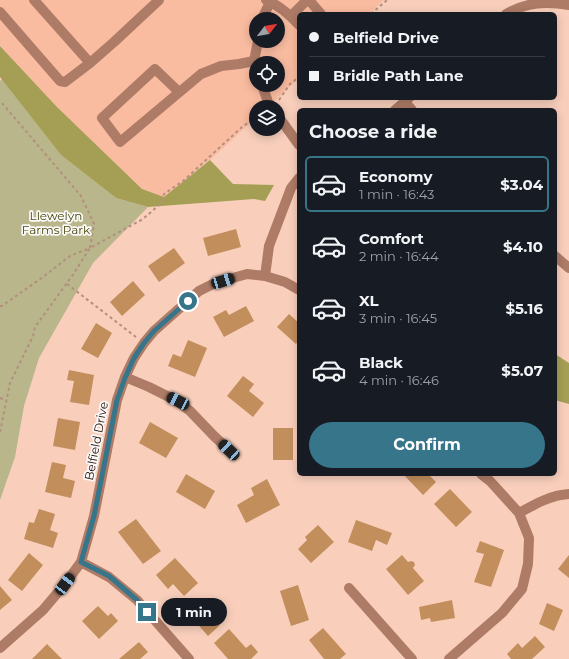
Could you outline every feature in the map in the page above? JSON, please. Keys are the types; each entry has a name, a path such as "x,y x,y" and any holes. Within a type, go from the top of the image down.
{"street":[{"path":"34,0 90,63"},
{"path":"0,12 60,81 65,82 90,63 159,0"},
{"path":"291,16 308,0 319,12"},
{"path":"265,12 269,1 291,16 297,23"},
{"path":"509,12 516,8 536,3 557,3 569,5"},
{"path":"180,92 155,69 102,118 120,142 180,92 201,74 221,66 249,64"},
{"path":"397,108 407,100"},
{"path":"285,126 297,142"},
{"path":"265,276 269,246 291,188 297,180"},
{"path":"557,258 569,268"},
{"name":"Belfield Drive","path":"0,648 43,610 81,562 94,516 117,400 134,358 144,343 154,331 199,291 215,283 247,274 265,276 285,282 297,289"},
{"path":"125,378 178,401 229,450"},
{"path":"449,659 502,613 522,589 528,564 529,538 520,513 490,481 483,476"},
{"path":"520,513 537,503 561,495 569,494"},
{"path":"81,562 109,576 137,600 189,659"},
{"path":"348,588 412,659"}],"path":[{"path":"373,12 387,0"},
{"path":"279,100 290,84 297,79"},
{"path":"0,432 10,383 33,336 34,327 67,284 90,248 94,224 81,196 2,103"},
{"path":"0,306 43,277 70,256 90,248 143,219 160,204 164,194 183,181 249,122"},
{"path":"67,284 144,343"},
{"path":"0,398 6,400"}],"shaded area":[{"path":"0,0 384,0 371,12 297,12 297,80 285,91 285,56 249,56 249,92 284,92 275,100 249,100 249,124 210,160 164,197 142,189 57,107 0,46"},
{"path":"0,46 57,107 142,189 164,197 210,160 233,184 274,185 265,201 254,199 148,207 116,198 61,155 0,77"},
{"path":"557,355 569,363 569,404 557,401"}],"green space":[{"name":"Llewelyn Farms Park","path":"2,79 61,155 116,198 148,207 93,263 39,358 24,406 15,457 0,500 0,81"}],"building":[{"path":"236,229 241,247 208,256 203,238"},
{"path":"174,248 185,263 159,282 148,266"},
{"path":"133,281 145,295 122,316 110,302"},
{"path":"246,306 254,321 224,337 213,317 226,310 229,315"},
{"path":"289,314 297,321 296,344 277,327"},
{"path":"96,323 112,333 98,358 81,349"},
{"path":"188,340 207,348 195,377 168,366 173,354 181,357"},
{"path":"69,370 94,375 89,405 70,402 74,381 67,380"},
{"path":"243,376 254,384 249,391 264,403 253,417 227,396"},
{"path":"58,418 80,422 75,450 53,446"},
{"path":"150,422 178,438 166,458 139,443"},
{"path":"273,428 293,428 293,460 273,460"},
{"path":"52,462 66,465 63,478 75,481 71,498 45,492"},
{"path":"186,474 215,491 205,509 176,492"},
{"path":"405,476 430,476 436,482 423,495"},
{"path":"267,479 280,505 246,523 237,505 254,495 251,488"},
{"path":"450,489 472,512 456,527 434,504"},
{"path":"39,509 55,514 50,530 58,533 53,548 24,539 29,522 34,523"},
{"path":"136,519 161,551 143,564 118,532"},
{"path":"356,520 392,533 387,545 376,540 372,551 348,542"},
{"path":"318,525 334,542 311,563 298,549 307,540 305,537"},
{"path":"480,541 504,550 491,587 474,582 484,554 476,552"},
{"path":"29,553 43,565 22,591 8,580"},
{"path":"402,555 408,562 414,562 415,565 413,568 424,581 408,595 386,569"},
{"path":"569,555 569,578 558,569"},
{"path":"175,558 198,583 184,596 173,584 168,589 156,575"},
{"path":"298,585 309,620 291,626 280,591"},
{"path":"0,586 12,600 0,610"},
{"path":"199,600 220,625 208,636 186,611"},
{"path":"452,600 455,618 431,622 430,618 421,620 419,607"},
{"path":"547,603 563,610 554,631 539,624"},
{"path":"98,606 108,616 111,613 118,621 99,639 82,621"},
{"path":"323,628 346,654 340,659 324,659 309,640"},
{"path":"229,629 246,648 251,644 258,652 251,659 228,659 214,643"},
{"path":"535,636 545,647 532,659 511,659 507,654 518,643 522,648"},
{"path":"139,642 148,652 140,659 119,659"},
{"path":"47,644 62,659 32,659"}],"route":[{"path":"147,612 137,600 109,576 81,562 94,516 117,400 125,378 134,358 144,343 154,331 188,301"}]}
